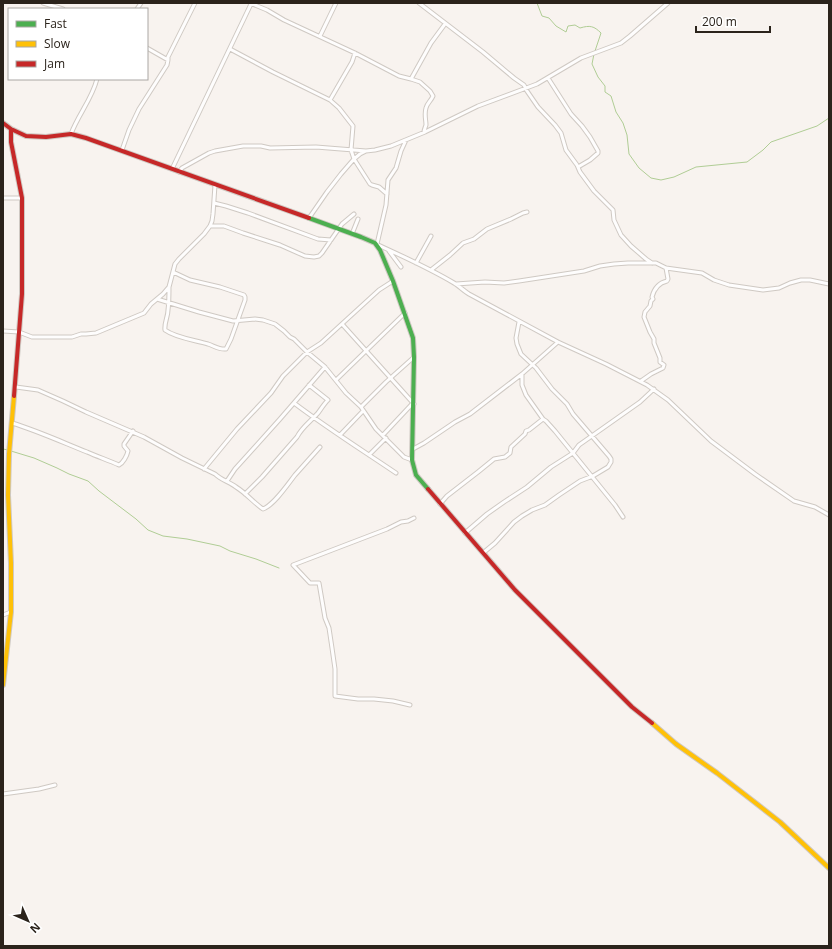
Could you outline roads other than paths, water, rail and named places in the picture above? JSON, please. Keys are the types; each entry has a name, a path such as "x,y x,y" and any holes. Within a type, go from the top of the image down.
{"street":[{"path":"43,3 60,8"},
{"path":"122,150 139,109 165,70 168,57 195,3"},
{"path":"172,169 230,49 250,3 399,76 422,84 432,94 432,99 426,108 426,124 424,132"},
{"path":"320,36 336,3"},
{"path":"419,3 524,85 538,106 561,134 566,150 580,172 594,191 613,210 614,220 621,235 631,246 652,263"},
{"path":"179,172 182,168 209,153 225,148 260,146 270,148 316,147 366,151 382,149 424,132 478,106 536,84 581,58 613,47 624,41 668,3"},
{"path":"411,79 431,43 445,24"},
{"path":"148,49 168,60"},
{"path":"230,49 330,100 339,108 353,126 351,150 354,159 370,184 379,187 387,194"},
{"path":"330,100 352,62 354,53"},
{"path":"548,78 571,114 582,126 598,151 598,153 590,160 578,167"},
{"path":"71,134 80,114 94,90 97,80"},
{"path":"3,123 11,129 26,136 46,137 71,134 86,138 309,218 388,249 431,270 456,284 459,288 469,294 519,322 654,389 668,400 711,441 755,474 794,501 815,507 829,515"},
{"path":"3,685 10,612 11,563 6,505 9,474 9,447 16,387 22,294 22,198 11,142 11,129"},
{"path":"406,140 396,168 388,180 386,205 376,244 393,281 413,338 412,460 416,475 515,590 632,707 676,744 717,773 780,822 829,868"},
{"path":"309,218 340,174 354,159 366,151"},
{"path":"172,272 190,280 220,287 244,295 245,300 225,350 166,331 165,326 168,313 169,287 172,272 179,259 210,226 212,220 215,185"},
{"path":"3,198 22,198"},
{"path":"214,203 248,212 318,239 331,240"},
{"path":"431,270 463,243 474,239 487,229 527,212"},
{"path":"210,226 224,226 280,245 305,256 314,257 318,256 324,251 338,229 354,214"},
{"path":"352,234 358,219"},
{"path":"416,263 430,236"},
{"path":"388,249 401,267"},
{"path":"456,284 485,282 504,283 584,271 600,266 628,263 658,264 666,268 702,273 714,280 729,285 763,290 779,288 801,280 810,280 829,284"},
{"path":"641,382 651,374 663,368 664,365 660,362 660,358 654,343 654,338 644,317 645,312 653,299 654,289 668,279 666,268"},
{"path":"204,469 237,429 271,393 283,376 307,352 321,343 379,290 393,281"},
{"path":"3,331 19,332 32,337 72,336 96,333 144,313 169,287"},
{"path":"157,299 233,320 255,319 269,321 284,331 325,367 346,393 361,407 376,429 404,457 412,460"},
{"path":"336,380 405,313"},
{"path":"482,553 495,543 514,522 532,510 545,505 580,481 608,467 612,462 609,456 573,414 567,404 521,354 516,344 519,322"},
{"path":"342,324 413,404"},
{"path":"413,449 424,444 455,422 470,414 533,366 558,342"},
{"path":"361,407 414,357"},
{"path":"227,481 235,469 325,367"},
{"path":"522,374 522,385 526,395 543,419 555,431 592,476 623,517"},
{"path":"245,494 262,477 328,400 309,385"},
{"path":"16,387 38,390 133,431 227,481 262,508 269,506 320,447"},
{"path":"465,533 487,514 527,487 551,467 572,453 578,445 640,402 654,389"},
{"path":"294,403 313,418 396,473"},
{"path":"383,435 413,404"},
{"path":"340,435 363,411"},
{"path":"440,504 447,496 494,458 505,457 510,453 511,447 525,434 526,430 529,430 543,419"},
{"path":"12,423 53,437 119,465 127,455 128,451 124,444 133,431"},
{"path":"370,455 386,438"},
{"path":"3,474 9,474"},
{"path":"410,704 335,696 335,668 329,628 325,618 319,583 310,583 293,565 387,529 401,522 408,522 414,518"},
{"path":"3,614 10,612"},
{"path":"3,794 39,789 55,785"}],"waterway":[{"path":"537,3 542,16 549,18 556,26 566,32 568,26 575,25 580,28 592,27 601,33 595,51"},
{"path":"594,54 592,64 598,77 605,86 605,92 611,96 616,112 623,123 627,135 629,154 639,168 651,178 661,180 674,177 696,167 747,162 771,142 817,126 829,118"},
{"path":"3,449 8,450"},
{"path":"11,451 34,458 88,481 148,530 163,536 220,546 279,568"}]}
